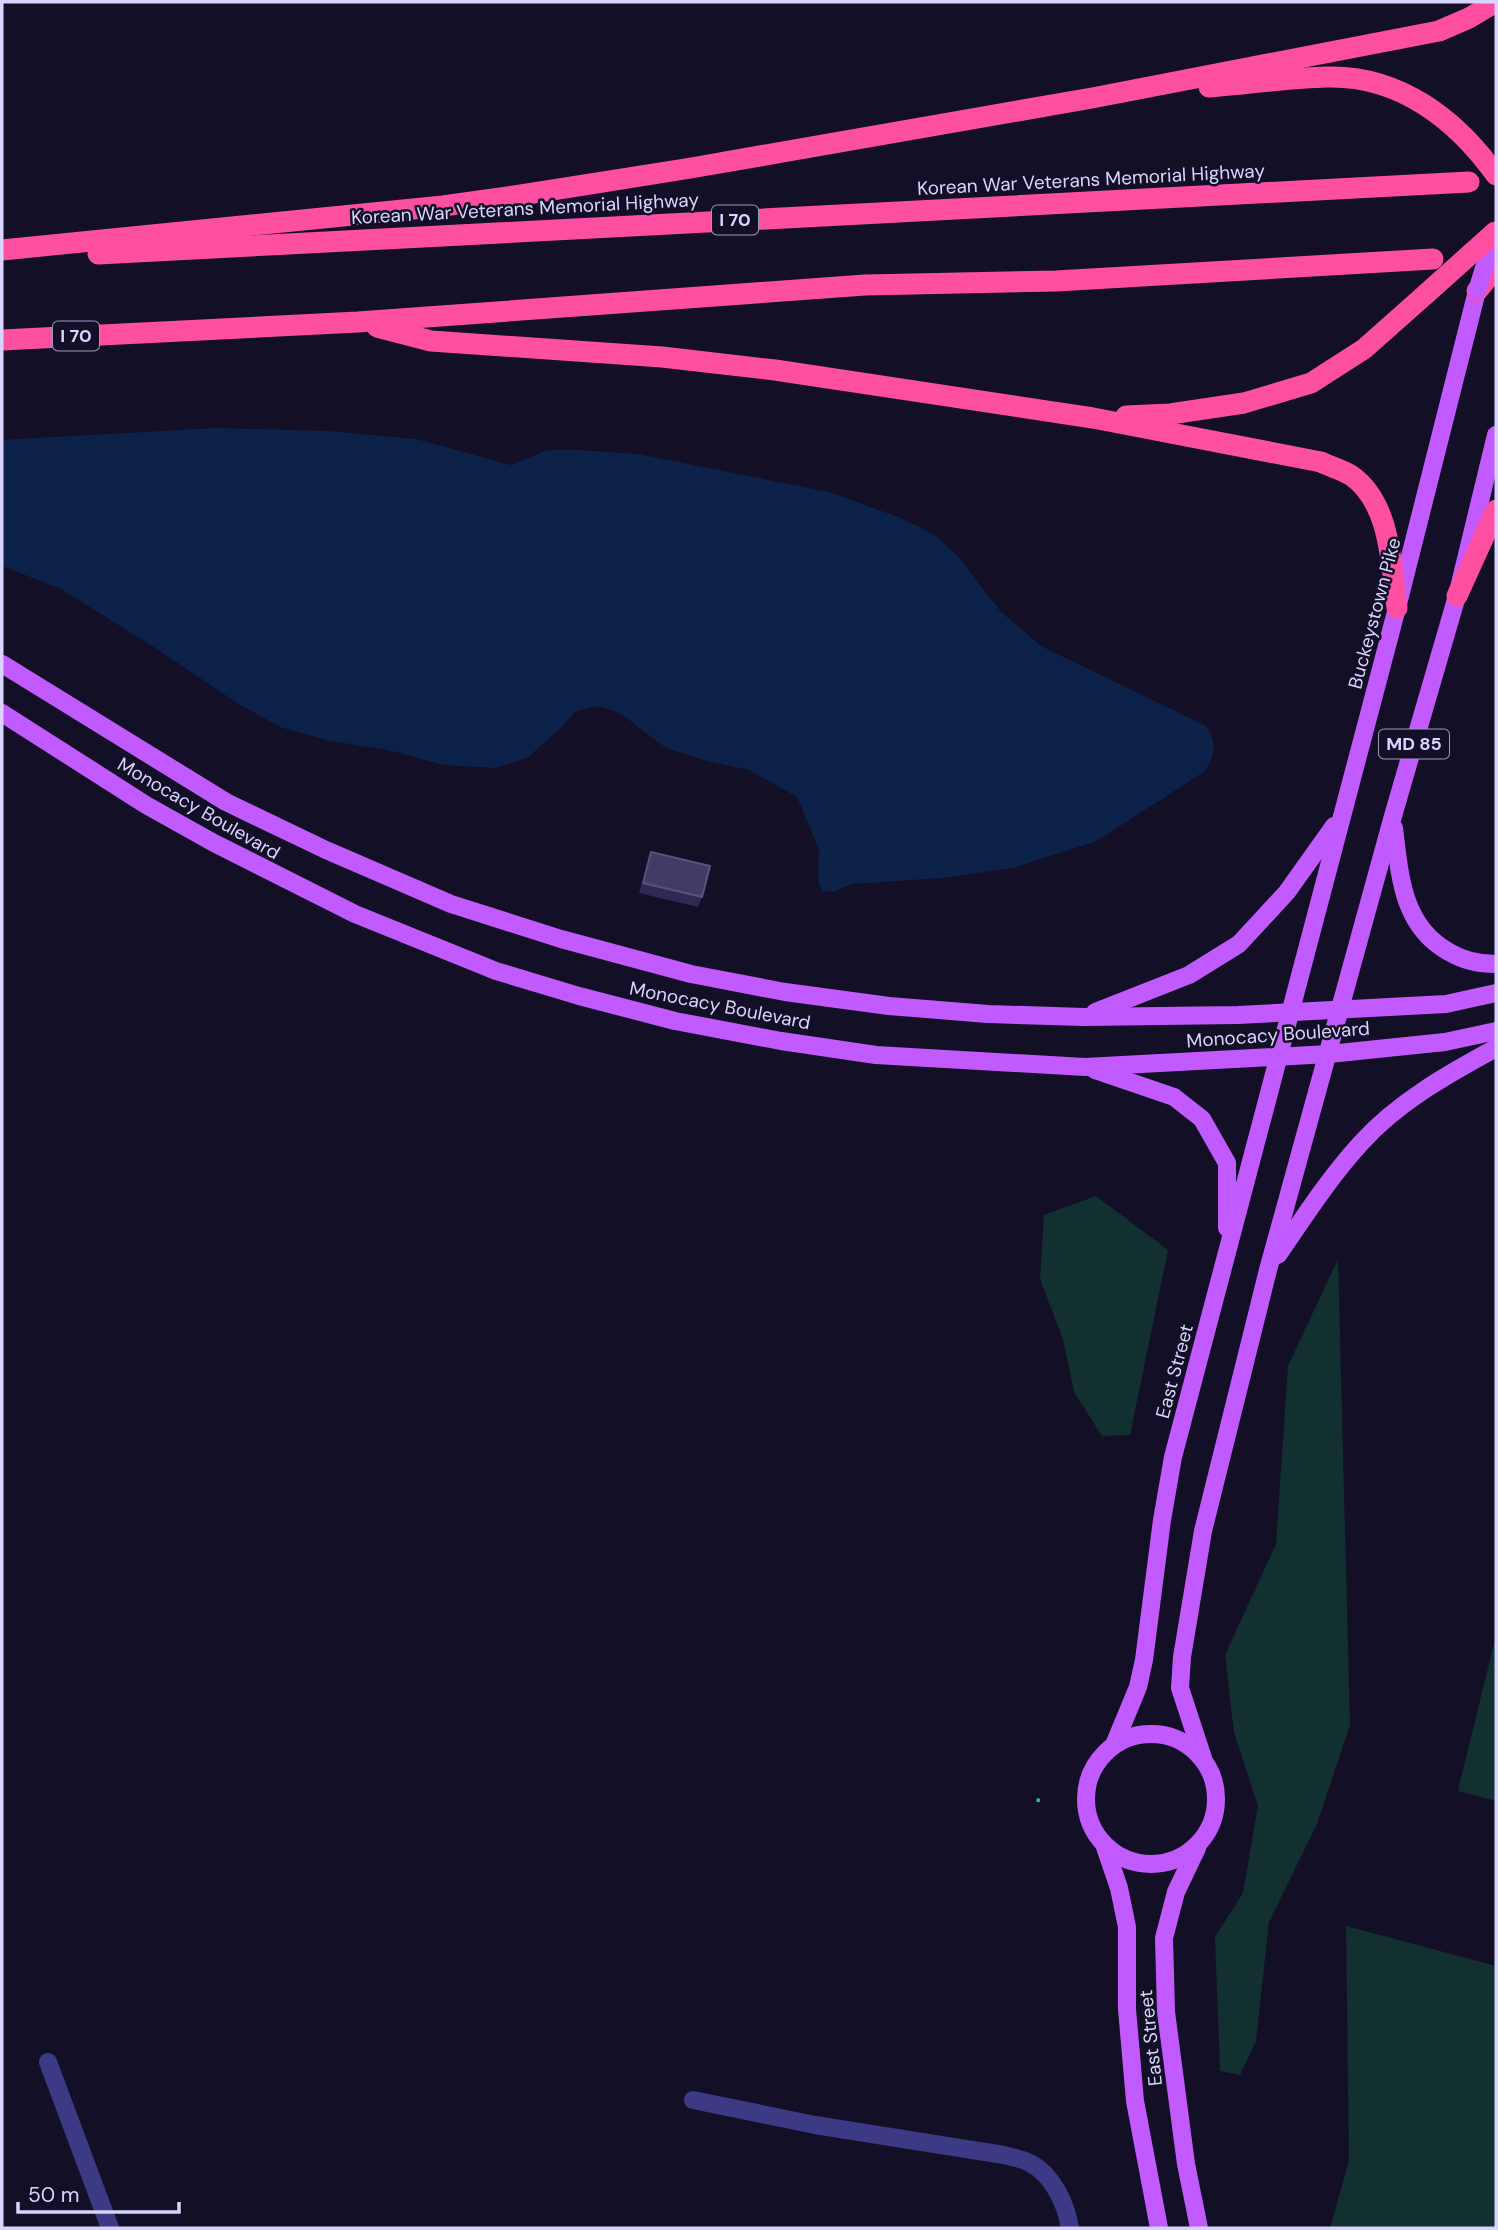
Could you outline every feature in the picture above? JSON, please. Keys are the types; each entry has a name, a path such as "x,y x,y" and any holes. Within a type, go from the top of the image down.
{"highway":[{"path":"2,250 456,204 691,168 1092,98 1439,31 1496,2"},
{"path":"1092,98 1328,77 1362,80 1392,88 1418,100 1442,116 1465,136 1496,174"},
{"name":"Korean War Veterans Memorial Highway","path":"2,258 1469,182"},
{"path":"1093,418 1170,414 1244,403 1311,383 1364,349 1496,229"},
{"name":"I 70","path":"2,340 358,322 865,285 1056,281 1433,259"},
{"path":"1478,291 1496,268"},
{"path":"358,322 431,341 662,357 775,370 1093,418 1321,462 1352,476 1373,498 1385,532 1397,608"},
{"path":"1457,596 1496,510"}],"main road":[{"name":"Buckeystown Pike","path":"1290,1011 1496,229"},
{"name":"MD 85","path":"1329,1054 1393,816 1457,596 1496,435"},
{"name":"Monocacy Boulevard","path":"2,664 226,802 326,850 451,904 561,939 691,974 785,992 901,1007 988,1014 1084,1017 1238,1014 1446,1004 1496,993"},
{"name":"Monocacy Boulevard","path":"2,713 146,804 265,871 355,914 496,971 675,1021 876,1055 1085,1067 1329,1054 1445,1042 1496,1031"},
{"path":"1084,1017 1189,975 1239,944 1287,892 1342,814"},
{"path":"1393,816 1401,881 1408,907 1420,928 1435,944 1460,958 1483,964 1496,964"},
{"name":"East Street","path":"1114,1745 1138,1687 1173,1457 1290,1011"},
{"path":"1269,1270 1322,1189 1362,1141 1406,1102 1496,1048"},
{"path":"1203,1758 1182,1741 1154,1734 1132,1736 1114,1745 1097,1761 1086,1787 1086,1812 1094,1832 1105,1847 1131,1862 1156,1865 1176,1861 1197,1848 1215,1818 1217,1801 1214,1779 1203,1758 1180,1688 1182,1657 1203,1531 1269,1270 1329,1054"},
{"path":"1085,1067 1174,1097 1202,1119 1227,1163 1226,1255"},
{"name":"East Street","path":"1105,1847 1119,1888 1127,1927 1127,2009 1136,2101 1159,2228"},
{"name":"East Street","path":"1197,1848 1176,1892 1164,1938 1166,2012 1186,2164 1199,2228"}],"lane":[{"path":"48,2062 110,2228"},
{"path":"692,2100 816,2125 1004,2155 1032,2164 1051,2181 1062,2200 1070,2228"}],"path":[{"path":"1038,1802 1039,1794"}],"green space":[{"path":"1096,1196 1168,1250 1130,1435 1102,1436 1074,1392 1063,1339 1040,1279 1044,1215"},
{"path":"1338,1259 1350,1725 1317,1824 1269,1922 1256,2041 1240,2075 1220,2071 1215,1937 1243,1893 1258,1806 1234,1732 1225,1655 1276,1544 1288,1366"},
{"path":"1496,1635 1496,1801 1458,1791"},
{"path":"1346,1926 1496,1966 1496,2228 1330,2228 1349,2161"}],"water":[{"path":"216,428 328,431 416,439 511,465 547,450 638,454 829,492 901,518 933,534 957,555 1001,612 1041,646 1206,726 1214,748 1211,759 1205,771 1097,841 1013,868 942,878 853,884 832,892 822,891 818,880 819,849 797,797 749,770 703,760 666,748 620,713 599,706 576,711 527,758 495,768 444,765 388,750 330,741 280,727 237,703 61,589 2,566 2,440"}],"building":[{"path":"651,852 710,866 702,897 643,883"}]}
